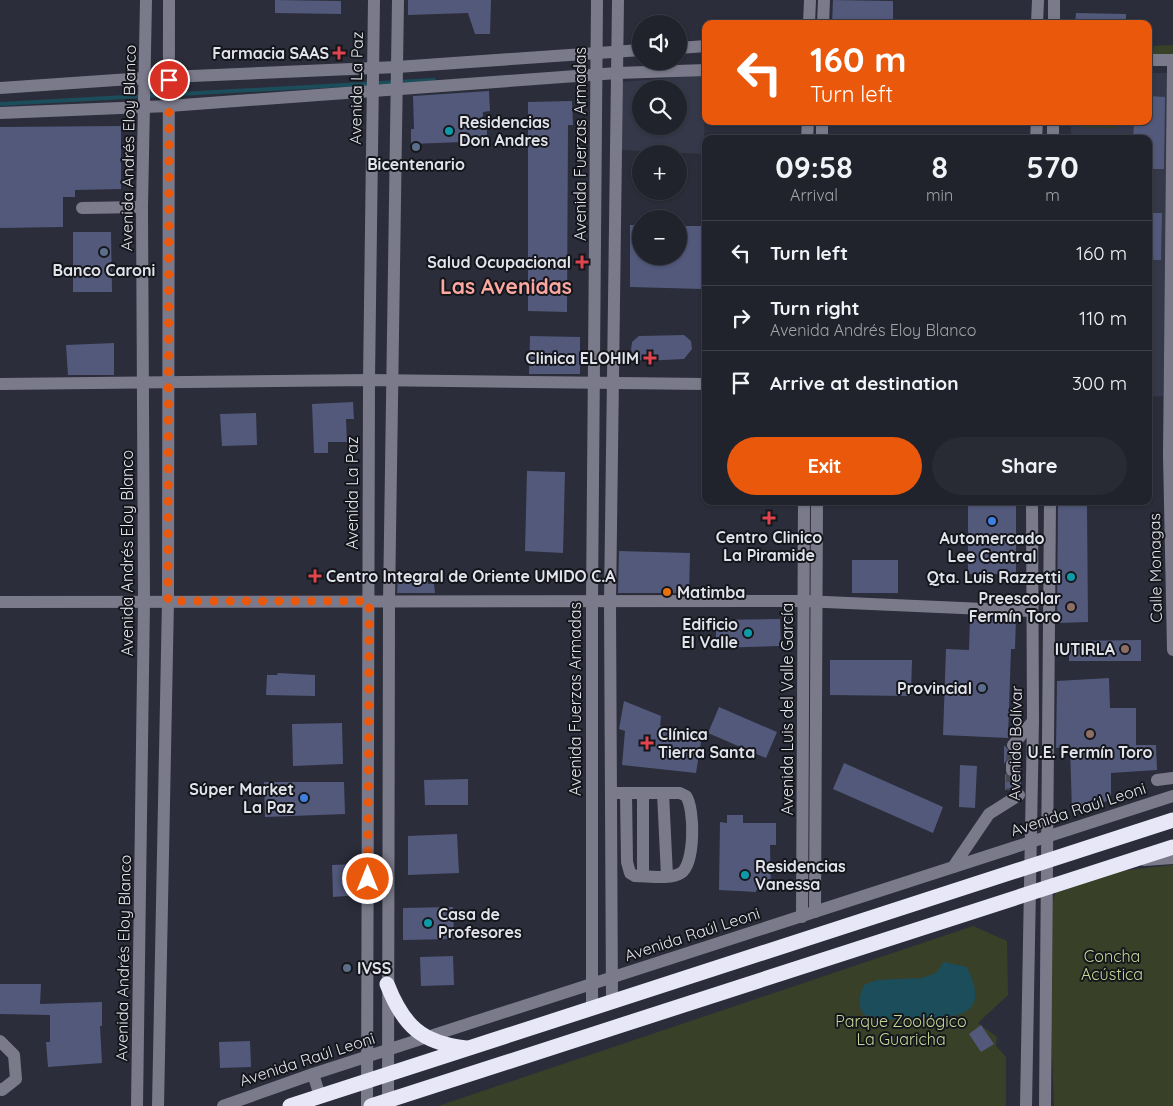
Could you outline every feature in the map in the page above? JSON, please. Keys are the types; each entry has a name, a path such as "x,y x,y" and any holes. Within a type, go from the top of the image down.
{"highway":[{"path":"290,1106 1173,820"},
{"path":"371,1106 1173,846"},
{"path":"387,984 403,1017 426,1038 441,1044 470,1048"}],"street":[{"name":"Avenida Andrés Eloy Blanco","path":"137,1106 144,601 142,207 146,0"},
{"path":"158,1106 168,601 166,382 170,0"},
{"name":"Avenida La Paz","path":"367,1106 368,380 374,0"},
{"path":"388,1100 388,602 398,0"},
{"name":"Avenida Fuerzas Armadas","path":"592,1009 592,602 598,74 597,0"},
{"path":"612,1002 610,603 618,0"},
{"path":"809,20 810,0"},
{"path":"823,20 824,0"},
{"path":"1038,0 1038,20"},
{"path":"1054,0 1054,20"},
{"path":"687,47 702,46"},
{"path":"0,113 169,105 372,82 398,81 597,53 632,51"},
{"path":"1152,60 1173,60"},
{"name":"Calle Monagas","path":"1173,66 1171,455 1173,650"},
{"path":"0,88 169,79 372,82 702,70"},
{"path":"82,208 142,207"},
{"path":"0,384 368,380 702,384"},
{"name":"Avenida Luis del Valle García","path":"804,505 809,601 815,912"},
{"name":"Avenida Luis del Valle García","path":"802,916 809,601 817,505"},
{"name":"Avenida Bolívar","path":"1026,1106 1028,893 1033,721 1032,505"},
{"name":"Avenida Bolívar","path":"1045,1106 1050,505"},
{"path":"0,602 369,601 610,603 809,601 1031,611"},
{"path":"1013,745 1033,721"},
{"path":"1157,780 1173,778"},
{"path":"611,793 680,793 686,796 691,809 691,857 688,867 675,876 635,876 627,868 626,794"},
{"path":"953,867 989,814 1015,793 1030,802"},
{"path":"642,794 644,876"},
{"path":"663,794 667,876"},
{"name":"Avenida Raúl Leoni","path":"223,1106 313,1074 1173,796"},
{"path":"1129,861 1173,858"},
{"path":"0,1041 14,1055 16,1079 0,1089"},
{"path":"313,1074 320,1096"}],"shaded area":[{"path":"1152,73 1170,73 1163,396 1152,397 1152,135 1071,135 1071,125 1152,125"},
{"path":"702,75 702,125 704,125 704,135 702,135 702,154 687,153 687,145 632,145 632,151 621,150 622,82 632,81 632,135 687,135 687,80 646,80"},
{"path":"944,962 967,967 973,981 974,1001 964,1013 943,1018 912,1020 864,1015 860,1007 860,1000 864,985 877,980 922,978 936,973"}],"green space":[{"path":"1173,45 1173,60 1152,60 1152,46"},
{"path":"1080,125 1117,125 1117,128 1080,127"},
{"name":"Concha Acústica","path":"1173,865 1173,1106 1054,1106 1051,1026 1051,905 1056,892 1110,872"},
{"name":"Parque Zoológico La Guaricha","path":"973,926 1007,941 1008,995 978,1023 997,1037 996,1046 1006,1057 1006,1106 438,1106"}],"building":[{"path":"275,0 341,1 341,14 275,13"},
{"path":"408,0 491,0 490,34 475,34 468,13 408,15"},
{"path":"833,0 893,1 893,20 832,20"},
{"path":"1076,13 1126,14 1126,20 1075,20"},
{"path":"489,91 490,111 483,112 482,130 487,130 487,145 463,145 463,142 411,144 411,129 414,129 413,96"},
{"path":"1152,96 1165,97 1164,169 1152,169 1152,135 1133,135 1134,125 1152,125"},
{"path":"572,101 573,125 568,125 567,312 528,311 528,102"},
{"path":"121,126 121,189 75,190 75,197 63,197 63,227 0,228 0,127"},
{"path":"1152,213 1162,213 1161,260 1152,260"},
{"path":"630,225 632,225 632,265 687,265 687,226 702,226 702,289 630,287"},
{"path":"73,232 111,232 112,292 73,292"},
{"path":"684,335 691,341 692,349 684,359 643,361 635,358 631,350 632,342 639,336"},
{"path":"530,336 580,337 580,374 529,374"},
{"path":"114,343 114,375 68,375 66,345"},
{"path":"353,402 354,419 346,419 347,442 328,442 328,453 314,453 312,404"},
{"path":"256,413 257,445 222,446 220,414"},
{"path":"527,471 565,472 563,553 525,551"},
{"path":"968,505 1016,505 1016,574 968,574"},
{"path":"1058,505 1087,505 1088,622 1057,623"},
{"path":"619,551 690,553 689,593 618,593"},
{"path":"852,560 898,560 898,593 852,593"},
{"path":"427,576 428,584 434,583 435,593 397,593 398,577"},
{"path":"970,616 1016,618 1015,649 1011,649 1008,738 943,735 946,649 969,650"},
{"name":"Edificio El Valle","path":"780,619 781,646 716,648 716,620"},
{"path":"1141,640 1141,661 1069,661 1069,641"},
{"path":"830,660 912,660 911,696 830,695"},
{"path":"278,673 315,675 315,696 266,695 267,675 277,675"},
{"path":"1109,678 1110,708 1136,708 1136,745 1156,745 1157,770 1111,773 1111,800 1072,811 1070,747 1056,748 1057,681"},
{"path":"624,701 661,716 660,726 702,736 696,773 622,765 625,731 619,729"},
{"path":"719,707 777,732 766,758 708,733"},
{"path":"342,723 343,764 293,766 292,724"},
{"path":"1004,745 1011,753 1021,748 1021,787 1011,790 1005,790 1005,774 1012,778 1016,777 1019,774 1020,765 1019,761 1012,757 1008,758 1004,764"},
{"path":"844,763 943,807 933,833 833,789"},
{"path":"960,765 977,766 975,808 959,807"},
{"path":"468,779 468,805 425,805 424,780"},
{"name":"Súper Market La Paz","path":"264,782 344,782 345,814 265,817"},
{"path":"727,815 743,815 743,823 776,823 776,845 770,845 771,890 756,890 756,892 719,890 720,822 727,823"},
{"path":"457,834 459,873 408,875 408,836"},
{"path":"357,864 359,895 333,897 332,865"},
{"name":"Casa de Profesores","path":"453,907 454,939 403,940 403,908"},
{"path":"453,956 454,985 421,986 420,957"},
{"path":"0,984 41,984 40,1004 102,1002 102,1026 100,1026 102,1063 48,1067 46,1042 50,1042 50,1015 0,1014"},
{"path":"981,1025 994,1044 981,1052 969,1034"},
{"path":"250,1041 251,1067 220,1068 219,1042"}],"waterway":[{"path":"0,104 434,80"}],"tunnel":[{"path":"1012,765 1013,745"},
{"path":"1012,770 1012,790"}],"place":[{"name":"Farmacia SAAS","path":"339,53"},
{"name":"Residencias Don Andres","path":"449,131"},
{"name":"Bicentenario","path":"416,147"},
{"name":"Banco Caroni","path":"104,252"},
{"name":"Salud Ocupacional","path":"582,262"},
{"name":"Clinica ELOHIM","path":"650,358"},
{"name":"Centro Clinico La Piramide","path":"769,518"},
{"name":"Automercado Lee Central","path":"992,521"},
{"name":"Centro Integral de Oriente UMIDO C.A","path":"315,576"},
{"name":"Qta. Luis Razzetti","path":"1071,577"},
{"name":"Matimba","path":"667,592"},
{"name":"Preescolar Fermín Toro","path":"1071,607"},
{"name":"Edificio El Valle","path":"748,633"},
{"name":"IUTIRLA","path":"1125,649"},
{"name":"Provincial","path":"982,688"},
{"name":"U.E. Fermín Toro","path":"1090,734"},
{"name":"Clínica Tierra Santa","path":"647,743"},
{"name":"Súper Market La Paz","path":"304,798"},
{"name":"Residencias Vanessa","path":"745,875"},
{"name":"Casa de Profesores","path":"428,923"},
{"name":"IVSS","path":"347,968"}],"district":[{"name":"Las Avenidas","path":"506,286"}],"route":[{"path":"169,80 166,382 168,601 369,601 368,879"}]}
